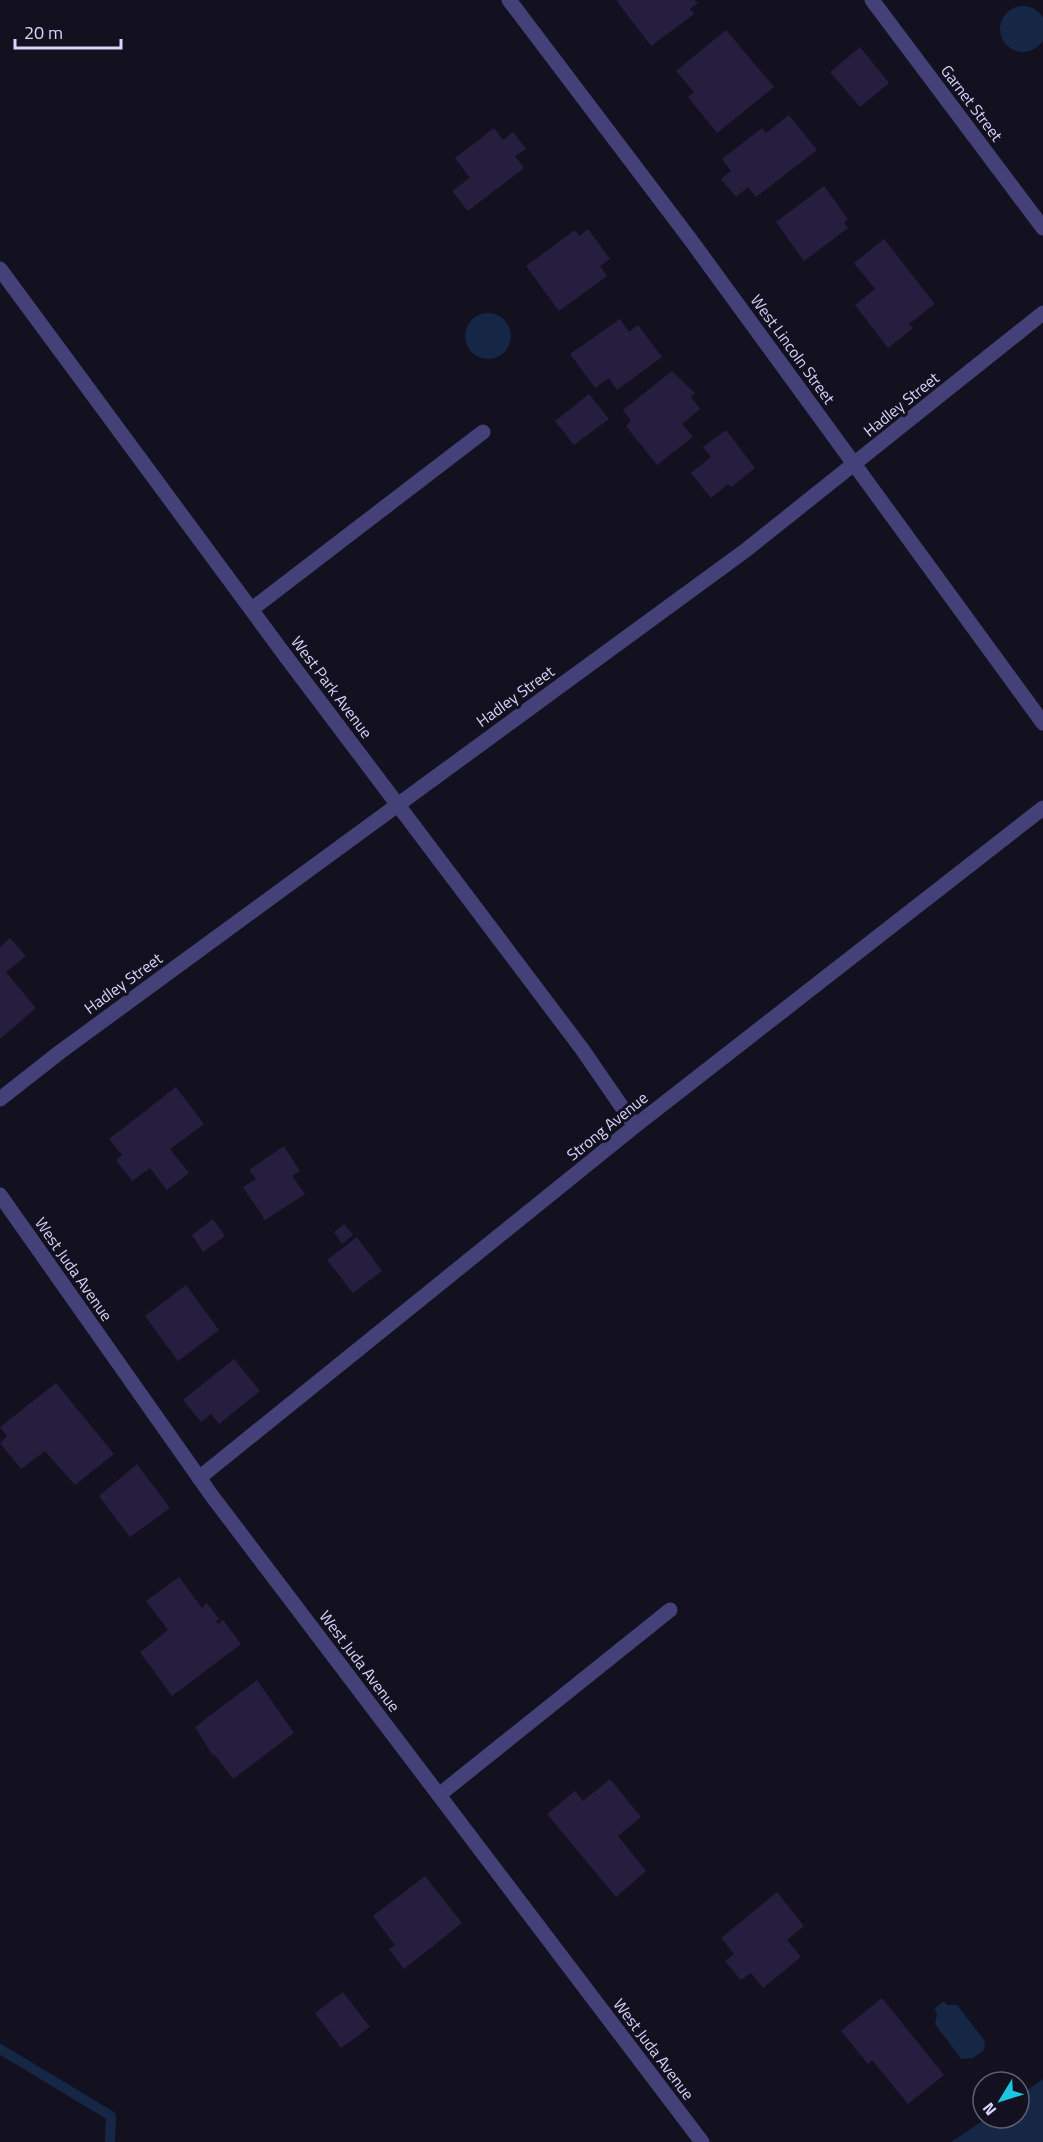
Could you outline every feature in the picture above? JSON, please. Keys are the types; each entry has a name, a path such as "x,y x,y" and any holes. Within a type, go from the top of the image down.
{"street":[{"name":"West Lincoln Street","path":"509,0 690,239 1043,723"},
{"name":"Garnet Street","path":"872,0 1043,228"},
{"name":"West Park Avenue","path":"0,269 582,1049 635,1126"},
{"name":"Hadley Street","path":"0,1099 397,804 746,550 1043,313"},
{"path":"252,609 483,432"},
{"name":"Strong Avenue","path":"199,1478 635,1126 1043,808"},
{"name":"West Juda Avenue","path":"0,1195 199,1478 702,2142"},
{"path":"439,1795 670,1610"}],"water":[{"path":"1023,6 1039,13 1046,29 1039,45 1023,52 1007,45 1000,29 1007,13"},
{"path":"488,313 504,320 511,336 504,352 488,359 472,352 465,336 472,320"},
{"path":"944,2001 947,2005 957,2005 985,2041 984,2050 973,2058 961,2059 935,2024 937,2013 934,2009"},
{"path":"1043,2079 1043,2142 951,2142 971,2129 1031,2130 1031,2088"}],"building":[{"path":"616,0 695,0 698,3 690,9 694,14 651,46"},
{"path":"726,30 774,87 717,133 688,97 694,92 676,71"},
{"path":"860,47 889,83 860,107 830,72"},
{"path":"789,115 817,150 756,197 748,187 736,197 721,179 731,171 722,159 762,128 766,133"},
{"path":"494,128 503,140 513,132 526,149 515,156 524,168 468,211 452,191 470,178 455,158"},
{"path":"824,186 848,219 844,223 848,228 804,261 776,222"},
{"path":"588,229 610,259 600,266 607,276 559,311 526,266 575,230 579,236"},
{"path":"884,239 935,304 909,324 913,328 888,348 855,305 875,289 854,263"},
{"path":"620,319 629,332 638,325 662,357 617,390 609,378 595,388 570,354"},
{"path":"672,371 695,393 691,397 700,409 682,424 693,437 657,465 626,426 631,421 623,410"},
{"path":"589,394 609,419 574,445 555,421"},
{"path":"726,430 755,468 731,487 728,484 711,498 691,473 711,457 703,447"},
{"path":"10,938 26,956 6,972 36,1008 0,1039 0,947"},
{"path":"176,1087 204,1124 170,1149 189,1173 167,1190 150,1168 132,1181 116,1160 122,1155 109,1139"},
{"path":"284,1146 300,1171 292,1176 305,1194 265,1220 243,1187 256,1179 249,1170"},
{"path":"213,1219 225,1236 203,1252 192,1235"},
{"path":"344,1224 353,1235 342,1244 334,1232"},
{"path":"357,1237 382,1271 353,1293 327,1260"},
{"path":"186,1285 219,1330 178,1361 145,1316"},
{"path":"234,1359 260,1391 219,1424 211,1414 201,1422 183,1400"},
{"path":"56,1383 114,1454 75,1485 45,1451 21,1469 0,1443 7,1436 0,1427"},
{"path":"137,1464 170,1508 130,1537 99,1496"},
{"path":"179,1577 202,1608 207,1603 219,1619 216,1621 218,1624 223,1620 241,1644 172,1696 140,1652 168,1630 146,1601"},
{"path":"257,1680 294,1733 233,1779 215,1755 213,1756 195,1727"},
{"path":"610,1779 641,1817 618,1836 646,1871 616,1897 547,1814 575,1791 583,1801"},
{"path":"425,1876 462,1923 404,1969 389,1949 395,1945 373,1916"},
{"path":"777,1892 804,1926 787,1940 801,1957 763,1988 751,1973 741,1980 725,1961 734,1954 721,1938"},
{"path":"343,1992 370,2027 341,2048 315,2013"},
{"path":"882,1998 944,2075 908,2104 872,2060 868,2064 841,2031"}],"waterway":[{"path":"0,2049 111,2116 110,2142"}]}
